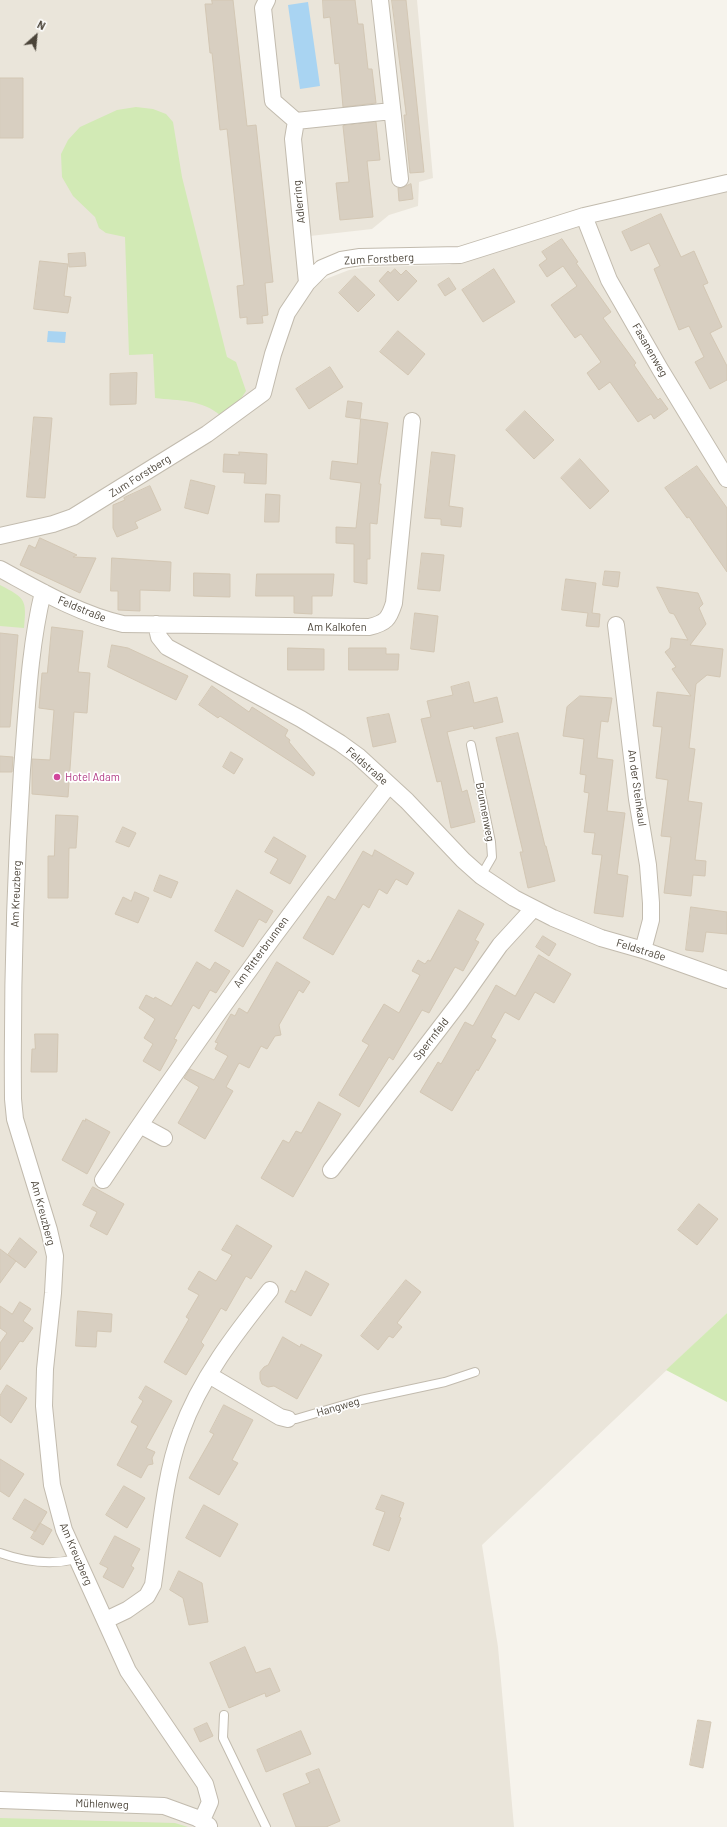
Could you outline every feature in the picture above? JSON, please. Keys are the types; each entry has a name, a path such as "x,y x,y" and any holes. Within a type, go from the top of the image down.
{"street":[{"path":"267,0 263,8 273,101 296,121 392,111"},
{"path":"380,0 400,179"},
{"name":"Adlerring","path":"296,121 293,139 307,283"},
{"name":"Zum Forstberg","path":"0,536 53,524 73,517 207,434 263,392 272,354 287,313 307,283 322,268 341,260 360,257 460,256 584,216 727,183"},
{"name":"Fasanenweg","path":"584,216 609,280 660,369 727,478"},
{"name":"Am Kalkofen","path":"156,624 369,627 386,621 394,603 412,421"},
{"name":"Feldstraße","path":"0,569 43,592 108,620 123,624 156,624 159,637 167,648 323,732 358,756 422,816 463,860 481,876 533,909 601,938 643,950 727,980"},
{"name":"Am Kreuzberg","path":"43,592 31,663 17,844 13,978 13,1099 15,1120 50,1230 55,1256 53,1293 45,1369 44,1406 52,1485 64,1530 128,1670 205,1784 210,1802 206,1824"},
{"name":"An der Steinkaul","path":"616,625 637,799 648,865 651,920 643,950"},
{"name":"Am Ritterbrunnen","path":"103,1180 140,1125 311,884 389,785"},
{"name":"Sperrnfeld","path":"331,1170 459,1003 500,945 533,909"},
{"path":"140,1125 164,1138"},
{"path":"106,1620 127,1610 147,1596 153,1585 171,1467 180,1433 188,1414 209,1375 236,1334 270,1290"},
{"name":"Hangweg","path":"209,1375 280,1417 288,1419"},
{"name":"Mühlenweg","path":"0,1800 164,1806 206,1824"}],"lane":[{"name":"Brunnenweg","path":"471,745 491,842 492,857 481,876"},
{"name":"Hangweg","path":"288,1419 296,1419 361,1400 446,1382 475,1372"},
{"path":"0,1553 23,1560 46,1562 63,1562 78,1559"},
{"path":"224,1715 222,1738 266,1827"}],"shaded area":[{"path":"0,0 417,0 433,178 419,182 418,206 389,215 372,229 310,236 318,282 349,270 368,267 449,265 574,228 727,190 727,1313 482,1545 498,1647 514,1827 0,1827"}],"green space":[{"path":"136,107 153,109 166,114 173,122 182,177 227,357 236,362 246,391 240,400 221,416 206,406 190,402 155,398 153,354 129,355 125,237 106,233 99,228 95,217 73,196 62,177 61,154 68,140 80,127 117,110"},
{"path":"0,585 15,593 22,600 25,611 24,628 0,626"},
{"path":"727,1313 727,1402 666,1370"},
{"path":"0,1818 175,1823 188,1827 0,1827"}],"water":[{"path":"308,2 320,86 300,89 288,5"},
{"path":"48,331 66,332 65,343 47,342"}],"building":[{"path":"212,0 233,0 247,126 256,125 273,282 265,283 268,315 262,316 263,323 247,324 247,317 240,318 237,286 244,285 227,129 220,130 205,4 212,4"},
{"path":"323,0 355,0 358,24 363,24 368,69 372,69 376,103 343,107 339,63 335,64 330,17 324,18"},
{"path":"392,0 406,0 424,172 410,173 404,115 406,115"},
{"path":"0,78 23,78 23,138 0,138"},
{"path":"376,122 380,160 367,161 373,217 340,220 336,183 349,182 343,126"},
{"path":"411,184 413,199 399,201 398,188"},
{"path":"661,214 681,257 694,251 708,283 703,285 722,327 710,333 727,366 727,380 710,389 695,362 704,357 689,326 679,330 654,269 660,266 649,243 631,251 622,232"},
{"path":"562,239 578,262 576,263 611,312 603,318 636,363 634,365 658,400 660,398 668,409 654,419 651,414 638,422 610,382 599,390 587,373 601,362 581,334 575,338 551,305 577,286 563,266 547,277 539,265 547,259 542,252"},
{"path":"85,253 86,266 69,267 68,254"},
{"path":"40,261 68,264 64,296 71,297 68,313 34,309"},
{"path":"395,269 401,275 406,270 417,281 398,301 379,281 388,271 390,273"},
{"path":"494,269 515,302 483,322 462,290"},
{"path":"355,276 375,295 358,312 339,293"},
{"path":"449,278 456,289 445,296 438,285"},
{"path":"398,331 425,354 408,375 380,352"},
{"path":"330,367 343,387 309,409 296,389"},
{"path":"137,373 136,404 110,405 110,374"},
{"path":"348,401 362,403 360,419 346,417"},
{"path":"525,411 554,440 534,459 506,430"},
{"path":"34,417 52,418 45,498 27,497"},
{"path":"361,419 388,423 379,484 381,484 377,524 370,523 370,559 367,559 367,584 354,582 354,544 336,543 336,527 356,528 361,483 330,479 332,461 357,464"},
{"path":"239,452 267,454 266,484 244,483 245,473 223,472 224,454 239,455"},
{"path":"432,452 455,455 449,506 463,508 461,527 441,525 441,519 425,518"},
{"path":"580,459 609,491 590,509 561,478"},
{"path":"697,466 727,508 727,572 689,517 687,518 665,488"},
{"path":"191,480 215,486 208,514 185,508"},
{"path":"150,486 161,510 135,522 138,528 117,537 113,528 113,505 125,500 124,498"},
{"path":"266,494 280,495 279,522 265,522"},
{"path":"40,538 77,555 73,557 96,558 80,593 20,565 29,545 35,548"},
{"path":"422,553 444,555 440,591 418,589"},
{"path":"112,558 171,562 170,591 140,590 140,611 118,610 118,591 111,591"},
{"path":"605,571 620,572 618,587 603,585"},
{"path":"194,573 230,574 230,597 194,596"},
{"path":"257,574 334,574 332,596 312,596 312,614 294,613 294,596 256,596"},
{"path":"566,579 596,583 592,613 600,614 599,627 586,626 588,613 562,610"},
{"path":"657,587 698,593 703,604 699,608 706,624 690,645 723,649 720,677 707,675 696,684 689,748 695,749 688,801 702,803 695,860 706,861 705,876 693,875 691,896 664,893 671,837 661,836 668,780 656,778 662,727 653,726 657,692 691,696 672,669 676,667 665,652 670,648 671,638 688,640 674,614 670,613"},
{"path":"415,613 438,616 434,652 411,649"},
{"path":"52,627 83,631 78,672 90,673 87,713 74,712 68,797 32,794 32,759 50,760 54,710 39,708 42,673 47,673"},
{"path":"0,633 18,635 10,727 0,727"},
{"path":"112,645 128,648 188,676 176,700 108,667"},
{"path":"288,648 324,649 324,670 288,670"},
{"path":"349,648 386,648 386,654 399,654 398,670 349,670"},
{"path":"469,682 474,703 497,697 503,722 474,729 473,726 447,732 462,792 467,790 475,822 451,828 441,781 437,782 421,719 431,717 427,701 453,695 451,687"},
{"path":"212,686 249,712 252,707 288,730 285,736 290,740 289,742 315,773 313,776 220,716 218,718 199,705"},
{"path":"580,696 612,698 608,722 601,721 597,758 613,760 607,811 625,813 617,874 628,876 623,917 594,913 602,855 592,854 595,833 584,832 589,793 584,792 586,775 580,774 584,739 563,736 567,707"},
{"path":"389,714 396,742 373,747 367,718"},
{"path":"518,733 545,846 555,881 528,888 520,852 523,852 496,738"},
{"path":"231,752 243,759 234,774 223,767"},
{"path":"0,756 13,757 12,772 0,772"},
{"path":"56,815 78,816 76,848 69,848 68,898 48,898 48,856 54,856"},
{"path":"123,827 136,833 129,847 116,842"},
{"path":"274,837 306,856 290,884 270,873 278,859 265,852"},
{"path":"375,850 414,873 407,885 396,879 387,894 379,889 369,908 363,904 333,955 303,938 328,896 335,900 363,851 372,856"},
{"path":"160,875 178,882 171,898 154,891"},
{"path":"237,890 273,911 266,923 259,919 243,947 215,931"},
{"path":"135,892 149,898 138,923 115,914 123,897 131,901"},
{"path":"691,907 727,912 727,934 706,932 703,952 686,950"},
{"path":"459,910 484,924 475,940 479,942 463,971 455,967 429,1013 422,1010 393,1060 389,1057 359,1107 339,1095 369,1045 362,1041 384,1004 399,1013 420,975 412,971 418,960 425,964 428,960 430,961"},
{"path":"543,936 556,944 549,956 536,947"},
{"path":"539,955 571,974 554,1003 535,992 519,1020 505,1012 491,1037 496,1040 452,1111 420,1092 438,1062 441,1064 465,1022 473,1026 496,985 515,996"},
{"path":"197,962 210,970 215,962 230,971 216,993 210,990 199,1009 193,1005 174,1039 177,1040 160,1071 143,1061 153,1044 144,1038 155,1019 139,1008 146,995 154,999 155,997 171,1006"},
{"path":"277,962 310,982 303,993 299,990 279,1025 281,1035 275,1036 267,1049 261,1046 249,1068 239,1063 226,1087 233,1091 205,1139 178,1123 199,1087 184,1078 190,1069 214,1080 228,1056 215,1049 218,1043 215,1042 231,1014 235,1016 239,1008 247,1013"},
{"path":"35,1034 58,1034 57,1072 31,1072 32,1049 35,1049"},
{"path":"319,1102 341,1114 293,1197 261,1178 283,1140 289,1143 296,1131 301,1133"},
{"path":"86,1119 110,1132 87,1174 62,1160 83,1120 85,1121"},
{"path":"93,1187 124,1204 107,1235 90,1226 97,1212 83,1205"},
{"path":"699,1204 718,1219 697,1245 678,1230"},
{"path":"237,1225 272,1246 251,1279 246,1276 226,1311 221,1308 201,1342 204,1345 186,1375 164,1362 189,1319 186,1317 199,1295 188,1289 199,1271 216,1281 232,1255 222,1250"},
{"path":"20,1238 37,1252 25,1268 8,1255"},
{"path":"0,1249 16,1261 0,1283"},
{"path":"306,1271 329,1284 311,1316 285,1302 291,1290 295,1292"},
{"path":"406,1280 421,1292 397,1323 402,1327 393,1338 389,1336 378,1350 361,1336"},
{"path":"20,1302 31,1309 23,1321 33,1328 23,1342 20,1341 0,1370 0,1343 7,1333 0,1328 0,1306 12,1314"},
{"path":"78,1311 112,1314 111,1332 97,1331 96,1347 76,1346"},
{"path":"283,1337 300,1347 301,1344 322,1355 297,1399 274,1386 268,1387 262,1384 260,1379 260,1372 268,1365"},
{"path":"7,1385 27,1398 11,1423 0,1415 0,1396"},
{"path":"146,1386 172,1401 146,1448 155,1452 152,1458 153,1464 148,1465 141,1478 117,1465 138,1426 131,1422 143,1401 139,1398"},
{"path":"224,1405 253,1420 232,1460 238,1463 219,1495 189,1478 214,1434 210,1432"},
{"path":"0,1459 24,1474 9,1497 0,1491"},
{"path":"124,1486 145,1498 127,1528 106,1515"},
{"path":"382,1495 404,1503 399,1517 401,1518 389,1551 373,1545 385,1512 376,1509"},
{"path":"25,1499 47,1512 35,1532 13,1519"},
{"path":"204,1505 238,1524 220,1557 186,1538"},
{"path":"40,1523 52,1530 43,1545 31,1538"},
{"path":"115,1536 140,1549 131,1566 134,1568 123,1588 103,1577 108,1568 100,1564"},
{"path":"179,1571 202,1583 208,1622 189,1625 183,1598 170,1590"},
{"path":"245,1647 256,1673 270,1668 280,1691 266,1697 265,1693 229,1708 210,1663"},
{"path":"698,1720 711,1722 703,1768 690,1765"},
{"path":"207,1723 213,1736 200,1742 194,1729"},
{"path":"301,1731 311,1754 266,1772 257,1750"},
{"path":"319,1769 340,1821 326,1827 296,1827 283,1794 310,1783 306,1774"}],"place":[{"name":"Hotel Adam","path":"57,777"}]}
